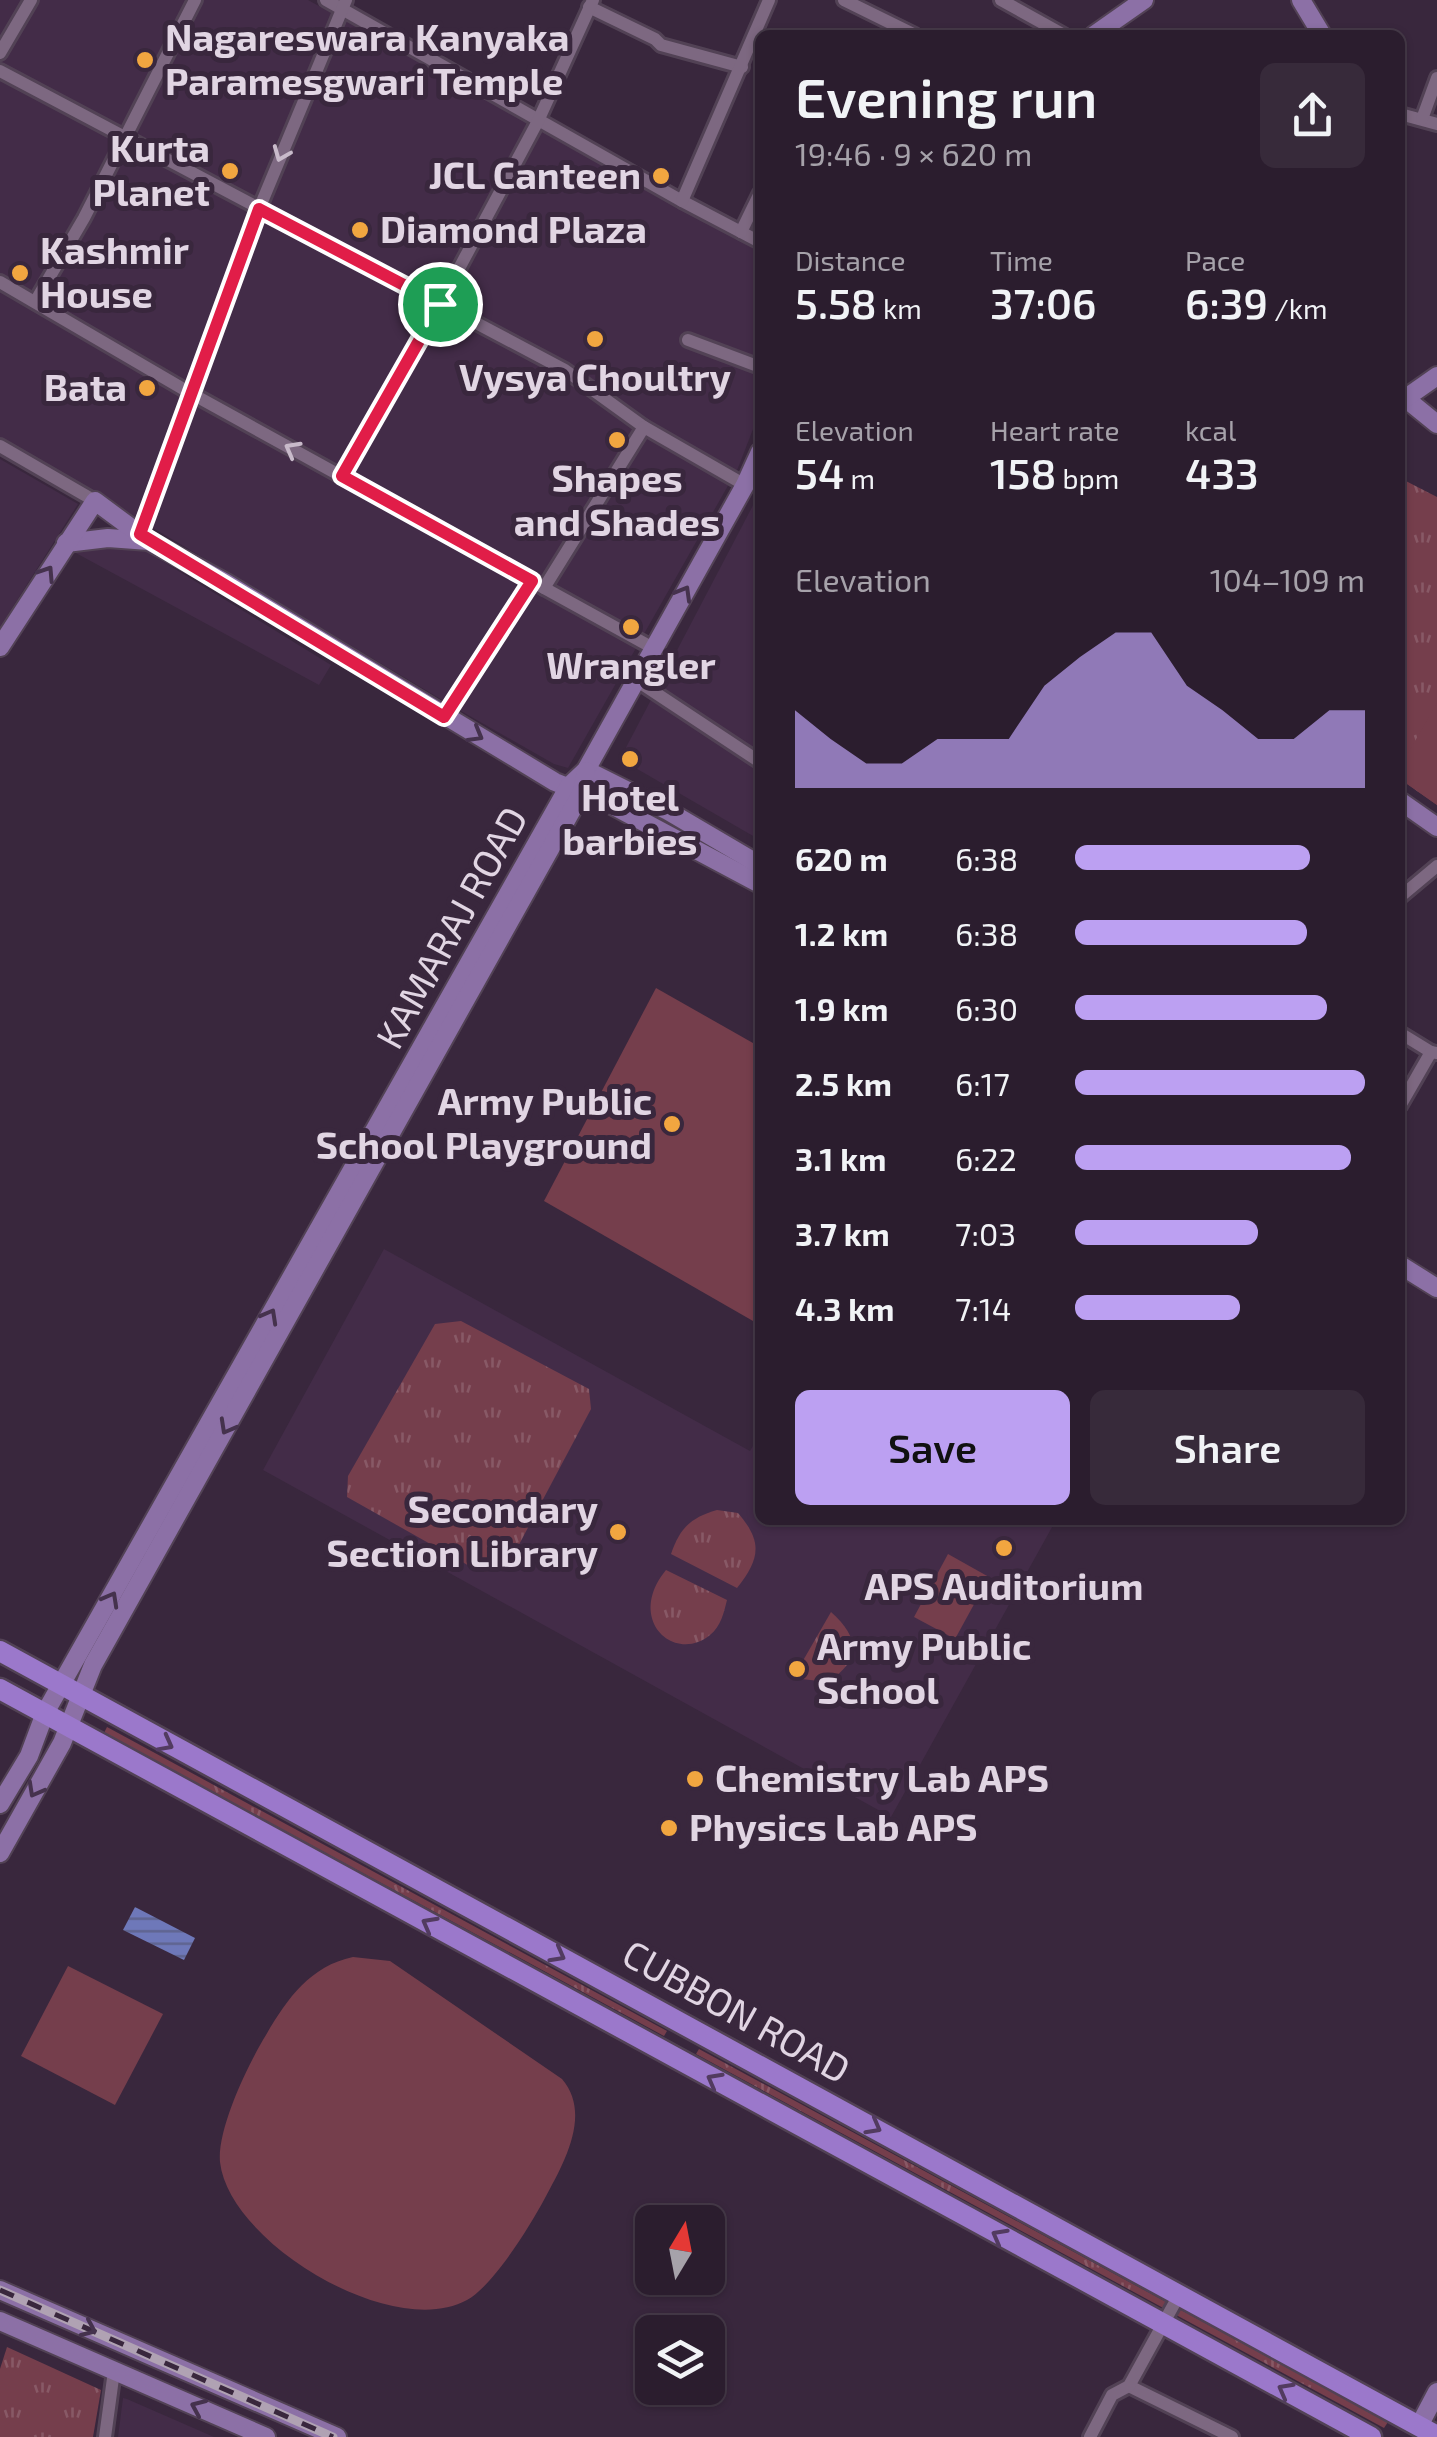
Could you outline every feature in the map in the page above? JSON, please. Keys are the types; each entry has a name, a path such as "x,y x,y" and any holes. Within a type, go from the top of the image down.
{"main road":[{"path":"1101,30 1144,0"},
{"path":"1301,0 1320,30"},
{"path":"1405,399 1437,376"},
{"path":"1405,401 1437,424"},
{"name":"KAMARAJ ROAD","path":"0,1853 69,1726 93,1666 198,1463 755,463"},
{"path":"0,647 95,501 145,538 554,782 575,789 755,881"},
{"path":"66,544 145,538"},
{"path":"586,770 668,811 755,862"},
{"path":"1405,805 1437,827"},
{"path":"1405,1268 1437,1288"},
{"name":"KAMARAJ ROAD","path":"0,1804 29,1756 62,1684 198,1463"},
{"name":"CUBBON ROAD","path":"0,1651 1180,2295 1423,2433"},
{"name":"CUBBON ROAD","path":"0,1689 1371,2437"},
{"path":"676,2059 693,2029"},
{"path":"801,2128 818,2097"},
{"path":"0,2290 337,2437"},
{"path":"0,2321 112,2380 266,2437"},
{"path":"1423,2433 1437,2392"}],"street":[{"path":"0,53 31,0"},
{"path":"35,302 125,139 195,0"},
{"path":"326,0 344,4 538,121 755,239"},
{"path":"759,30 769,0"},
{"path":"844,0 905,30"},
{"path":"1001,0 1055,30"},
{"path":"342,476 538,121 591,2 660,45 742,66"},
{"path":"145,538 259,209 344,4"},
{"path":"682,201 755,40"},
{"path":"0,71 564,370 644,427 745,485"},
{"path":"1422,119 1437,78"},
{"path":"1405,115 1437,124"},
{"path":"741,232 755,203"},
{"path":"0,282 192,394 653,648"},
{"path":"688,340 755,365"},
{"path":"444,717 644,427"},
{"path":"0,446 95,501"},
{"path":"636,680 755,759"},
{"path":"1405,893 1437,866"},
{"path":"1405,1036 1434,1052 1405,1098"},
{"path":"1090,2437 1112,2395 1128,2386 1180,2295"},
{"path":"105,2437 112,2380"},
{"path":"1128,2386 1232,2437"}],"shaded area":[{"path":"0,0 308,0 755,249 755,424 738,468 568,768 554,764 454,707 0,437"},
{"path":"0,459 78,504 0,627"},
{"path":"755,502 755,837 620,759"},
{"path":"110,545 138,546 331,665 319,685 74,552"},
{"name":"Army Public School","path":"384,1249 750,1451 755,1442 755,1525 1053,1525 891,1817 263,1470"},
{"path":"123,2398 127,2399 214,2437 118,2437"}],"green space":[{"path":"1405,481 1437,497 1437,805 1405,783"},
{"path":"1437,703 1437,805 1405,783 1405,758"},
{"name":"Army Public School Playground","path":"656,988 755,1044 755,1322 544,1201"},
{"path":"461,1321 589,1389 591,1409 506,1569 480,1572 347,1497 348,1476 435,1324"},
{"path":"717,1510 738,1513 755,1542 754,1559 737,1588 671,1554 687,1525"},
{"path":"948,1554 989,1577 955,1639 914,1617"},
{"path":"666,1570 727,1600 717,1627 696,1643 670,1640 653,1620 655,1588"},
{"path":"831,1612 851,1640 851,1657 828,1682 793,1678"},
{"path":"107,1727 667,2031 664,2036 104,1733"},
{"path":"353,1957 390,1961 562,2079 575,2107 572,2138 560,2170 510,2254 488,2282 467,2300 436,2309 398,2307 359,2296 319,2277 252,2224 230,2193 220,2162 223,2132 235,2097 274,2022 312,1976"},
{"path":"68,1966 163,2014 115,2105 21,2056"},
{"path":"699,2049 1388,2422 1384,2428 696,2054"},
{"path":"7,2347 101,2390 93,2437 0,2437 0,2369"}],"water":[{"path":"135,1907 195,1938 184,1960 123,1930"}],"railway":[{"path":"0,2290 333,2437"}],"place":[{"name":"Nagareswara Kanyaka Paramesgwari Temple","path":"145,60"},
{"name":"Kurta Planet","path":"230,171"},
{"name":"JCL Canteen","path":"661,176"},
{"name":"Diamond Plaza","path":"360,230"},
{"name":"Kashmir House","path":"20,273"},
{"name":"Vysya Choultry","path":"595,339"},
{"name":"Bata","path":"147,388"},
{"name":"Shapes and Shades","path":"617,440"},
{"name":"Wrangler","path":"631,627"},
{"name":"Hotel barbies","path":"630,759"},
{"name":"Army Public School Playground","path":"672,1124"},
{"name":"Secondary Section Library","path":"618,1532"},
{"name":"APS Auditorium","path":"1004,1548"},
{"name":"Army Public School","path":"797,1669"},
{"name":"Chemistry Lab APS","path":"695,1779"},
{"name":"Physics Lab APS","path":"669,1828"}],"route":[{"path":"259,209 440,304 342,476 532,581 444,717 140,534 259,209"}]}
